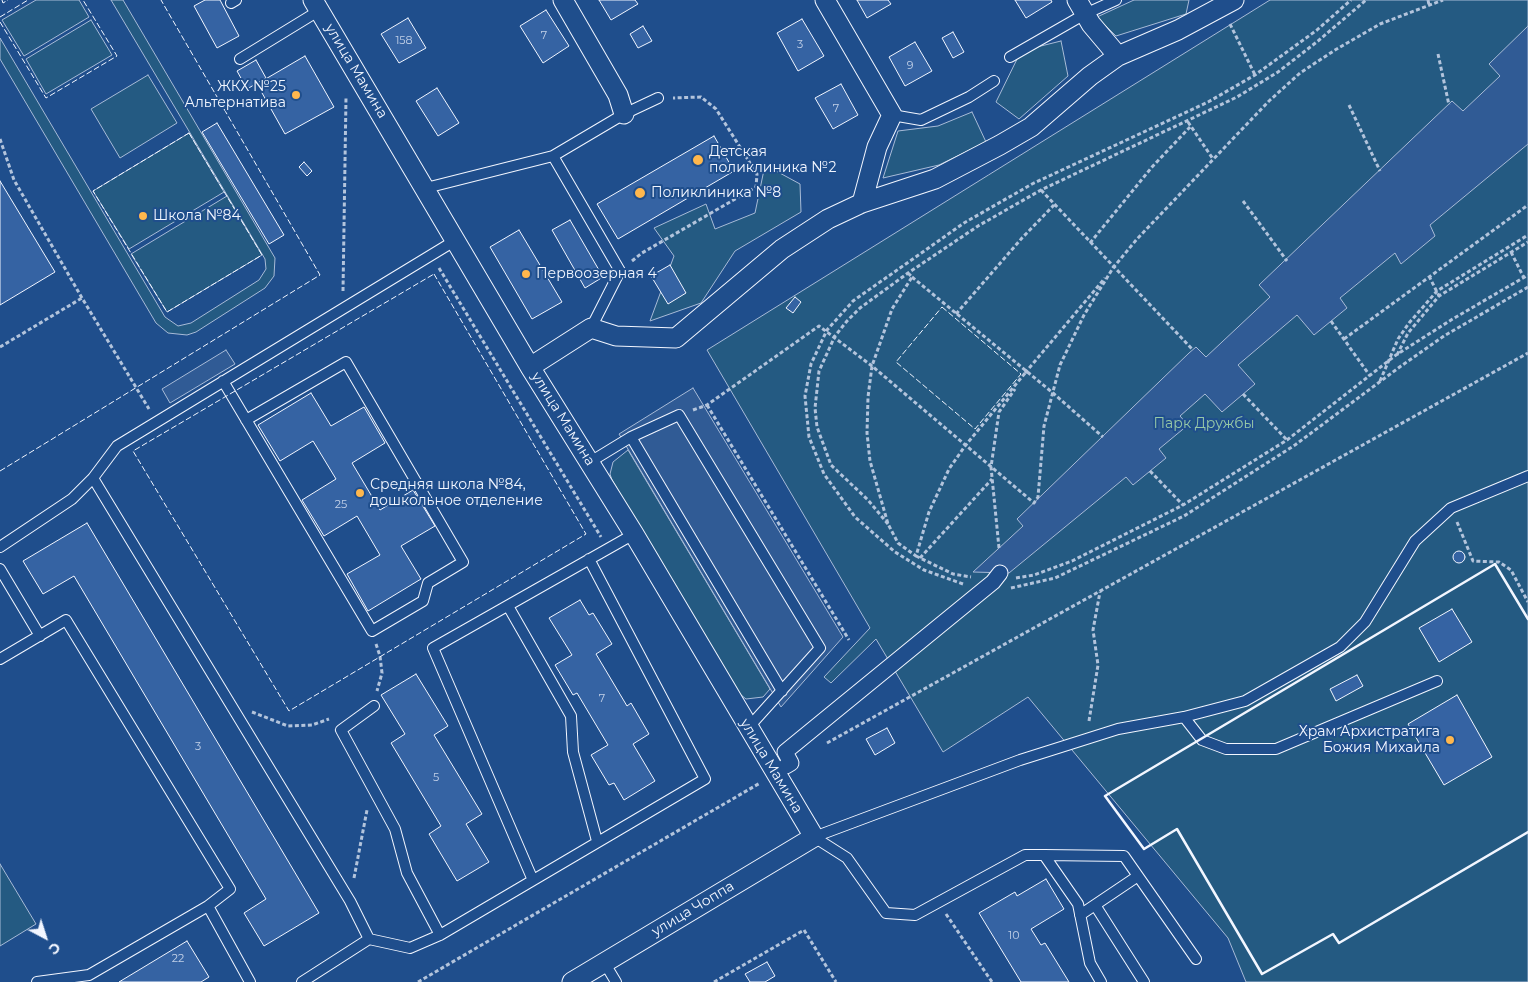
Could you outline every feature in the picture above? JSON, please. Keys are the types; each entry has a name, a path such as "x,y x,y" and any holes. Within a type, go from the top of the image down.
{"street":[{"path":"563,0 618,95 624,114"},
{"path":"825,0 892,115 877,147 862,203"},
{"path":"530,367 591,328 616,336 676,338 782,249 828,219 862,203 935,179 1000,145 1031,127 1090,76 1118,56 1178,30 1226,3"},
{"name":"улица Мамина","path":"316,5 426,188 530,367 634,534 748,728 781,770 814,837"},
{"path":"1081,7 1118,56"},
{"path":"781,770 790,763 785,752 993,580"},
{"name":"улица Чоппа","path":"572,982 814,837"}],"lane":[{"path":"1010,57 1081,7 1116,0"},
{"path":"240,59 316,5"},
{"path":"892,115 921,120 969,97 994,80"},
{"path":"426,188 553,156 624,114 658,98"},
{"path":"553,156 620,271 591,328"},
{"path":"0,547 72,499 92,478 116,446 456,240"},
{"path":"222,381 372,632 423,601 428,583 463,562 346,362 246,420"},
{"path":"590,462 631,437 679,415 820,648 748,728"},
{"path":"631,437 782,691"},
{"path":"814,837 1020,760 1086,739 1118,729 1184,717 1245,701 1340,647 1365,622 1415,541 1451,508 1528,476"},
{"path":"92,478 350,901 369,939"},
{"path":"532,878 433,648 634,534"},
{"path":"302,982 369,939 410,948 440,935 532,878 705,779 589,559"},
{"path":"0,569 40,636"},
{"path":"508,606 571,716 573,752 598,841"},
{"path":"0,659 66,620 230,889 208,906 89,975 37,982"},
{"path":"1184,717 1202,740 1226,749 1276,749 1437,681"},
{"path":"374,706 341,730 395,828 407,873 440,935"},
{"path":"814,837 847,858 886,913 915,915 1025,855 1124,856 1196,959"},
{"path":"1044,855 1078,904 1090,963 1101,982"},
{"path":"1080,915 1138,876"},
{"path":"1095,905 1144,982"},
{"path":"208,906 250,982"},
{"path":"604,962 616,982"}],"path":[{"path":"1351,0 1317,30 1255,75 1208,102 1077,162 997,203 931,245 853,301 827,330 811,364 805,396 809,437 824,474 855,516 894,552 924,570 960,583 1034,575 1072,561 1182,505 1287,440 1396,355 1528,275"},
{"path":"888,524 868,500 831,465 817,427 814,408 819,371 835,336 860,308 978,226 1041,190 1188,122 1237,97 1278,72 1366,0"},
{"path":"1428,0 1429,6"},
{"path":"916,556 929,512 949,469 965,446 1137,239 1269,101 1300,73 1380,24 1443,0"},
{"path":"1226,3 1255,75"},
{"path":"1438,54 1449,105"},
{"path":"343,307 346,95"},
{"path":"620,271 642,253 756,187 757,174 716,108 701,97 658,98"},
{"path":"1349,106 1380,171"},
{"path":"1188,122 1213,159"},
{"path":"1090,243 1152,167 1190,127"},
{"path":"0,139 14,180 156,422"},
{"path":"1041,190 1113,268 1193,350"},
{"path":"1243,201 1286,260"},
{"path":"956,314 1022,238 1054,205"},
{"path":"1344,339 1429,276 1453,262 1528,205"},
{"path":"1379,382 1386,363 1408,323 1437,291 1482,262 1528,236"},
{"path":"1396,355 1408,333 1439,296 1528,242"},
{"path":"1510,252 1524,278"},
{"path":"431,255 608,548"},
{"path":"679,415 706,405 820,326 872,366 1034,503 1038,497 1044,426 1060,366 1084,315 1113,268"},
{"path":"908,273 1103,437"},
{"path":"1429,276 1439,296"},
{"path":"912,277 892,309 872,366 868,397 867,433 870,461 888,524 898,544 916,556 953,574 993,580 1014,588 1040,583 1076,569 1156,531 1264,467 1444,336 1528,287"},
{"path":"0,347 82,298"},
{"path":"1331,321 1370,376"},
{"path":"825,744 1528,353"},
{"path":"999,548 991,467 999,412 1026,372"},
{"path":"1243,394 1287,440"},
{"path":"706,405 849,640"},
{"path":"1150,472 1182,505"},
{"path":"920,558 992,479"},
{"path":"1451,508 1474,561 1499,562 1511,570 1528,602"},
{"path":"1086,739 1098,665 1094,630 1100,591"},
{"path":"372,632 380,656 382,673 374,706"},
{"path":"233,709 258,713 288,726 312,725 333,718"},
{"path":"418,982 781,770"},
{"path":"350,901 372,784"},
{"path":"939,903 992,982"},
{"path":"714,982 804,930 836,982"}],"green space":[{"path":"36,0 79,0 89,17 24,56 2,20"},
{"path":"111,0 123,0 275,258 274,276 265,288 196,332 187,335 168,333 156,323 0,59 0,38 165,317 178,326 191,323 259,280 266,269 265,259"},
{"path":"1134,0 1189,0 1186,14 1116,36 1097,17"},
{"name":"Парк Дружбы","path":"1270,0 1528,0 1528,982 1246,982 1228,938 1028,697 943,752 876,639 831,683 824,677 870,628 707,350"},
{"path":"91,20 112,55 46,94 26,59"},
{"path":"1061,41 1068,76 1019,119 996,102 1021,51"},
{"path":"148,75 177,123 120,158 91,109"},
{"path":"972,112 986,142 939,165 883,178 898,131 938,126"},
{"path":"189,133 224,192 129,249 93,191"},
{"path":"765,165 800,184 801,212 735,251 701,303 650,321 674,256 654,228 706,204 715,229 755,213"},
{"path":"227,196 262,255 167,312 131,254"},
{"path":"628,450 770,689 763,697 746,699 735,690 612,480 610,474 613,462"},
{"path":"0,864 36,924 0,946"}],"shaded area":[{"path":"1528,26 1528,144 1430,225 1435,236 1401,264 1395,253 1340,298 1347,308 1314,335 1297,315 1238,365 1255,384 1222,412 1205,394 1180,416 1188,425 1159,449 1166,458 1133,485 1126,477 1009,573 973,572 1023,526 1017,519 1189,353 1196,347 1206,357 1270,297 1259,285 1452,101 1463,111 1500,76 1489,64"},
{"path":"226,350 235,364 170,403 162,389"},
{"path":"693,388 843,637 781,707 619,434"}],"building":[{"path":"205,0 220,0 239,36 217,48 194,6"},
{"path":"599,0 635,0 638,4 611,20"},
{"path":"857,0 888,0 891,4 867,18"},
{"path":"1015,0 1051,0 1052,2 1026,18"},
{"path":"546,10 569,46 543,63 520,26"},
{"path":"408,18 426,48 399,63 381,34"},
{"path":"802,19 824,56 798,71 777,33"},
{"path":"643,26 652,41 638,48 630,34"},
{"path":"953,32 964,52 953,58 942,38"},
{"path":"915,42 932,71 905,86 889,57"},
{"name":"ЖКХ №25 Альтернатива","path":"305,56 334,107 285,134 257,84"},
{"path":"256,60 266,78 247,89 237,71"},
{"path":"841,84 858,115 833,129 815,98"},
{"path":"437,88 459,123 438,136 416,101"},
{"path":"217,123 284,235 269,244 202,132"},
{"path":"714,136 734,171 618,239 597,204"},
{"path":"304,162 312,171 307,176 299,167"},
{"path":"0,181 55,272 0,305"},
{"path":"570,220 603,277 585,288 552,230"},
{"name":"Первоозерная 4","path":"519,230 562,302 532,319 490,247"},
{"path":"670,265 686,293 668,304 651,276"},
{"path":"795,297 801,302 793,313 786,308"},
{"path":"311,393 331,426 364,407 385,443 352,463 380,510 413,490 435,526 401,546 421,579 368,611 347,574 380,555 357,516 324,536 302,500 336,479 313,441 280,461 258,425"},
{"path":"87,523 319,913 264,946 244,913 266,899 74,576 43,594 23,561"},
{"path":"1457,551 1461,551 1465,557 1461,563 1457,563 1453,559 1453,555"},
{"path":"580,600 589,615 593,613 612,644 596,654 627,706 631,703 649,734 633,744 655,781 624,800 614,783 609,785 591,755 608,745 577,693 573,695 555,665 572,655 549,618"},
{"path":"1452,609 1472,642 1439,662 1419,628"},
{"path":"416,674 448,726 434,735 482,814 466,824 489,862 457,881 429,834 441,826 391,743 405,734 381,695"},
{"path":"1357,675 1363,686 1336,701 1330,689"},
{"name":"Храм Архистратига Божия Михаила","path":"1457,695 1492,757 1444,785 1408,724"},
{"path":"887,728 895,743 875,755 866,739"},
{"path":"1046,879 1064,909 1031,929 1041,945 1045,943 1069,982 1021,982 979,913 1015,892 1017,896"},
{"path":"187,941 209,977 201,982 119,982"},
{"path":"767,962 775,976 765,982 750,982 745,974"}],"fence":[{"path":"2,0 3,3 8,0"},
{"path":"0,17 28,0"},
{"path":"0,22 46,98 117,56 83,0"},
{"path":"0,471 320,275 161,0"},
{"path":"189,133 262,255 167,312 93,191 189,133"},
{"path":"434,274 586,534 289,711 133,451 434,274"},
{"path":"942,307 1021,374 975,429 896,362 942,307"}],"wall":[{"path":"1528,619 1495,564 1105,796 1144,849 1177,829 1262,974 1333,934 1339,943 1528,832"}],"place":[{"name":"ЖКХ №25 Альтернатива","path":"296,95"},
{"name":"Детская поликлиника №2","path":"698,160"},
{"name":"Поликлиника №8","path":"640,193"},
{"name":"Школа №84","path":"143,216"},
{"name":"Первоозерная 4","path":"526,274"},
{"name":"Средняя школа №84, дошкольное отделение","path":"360,493"},
{"name":"Храм Архистратига Божия Михаила","path":"1450,740"}]}
